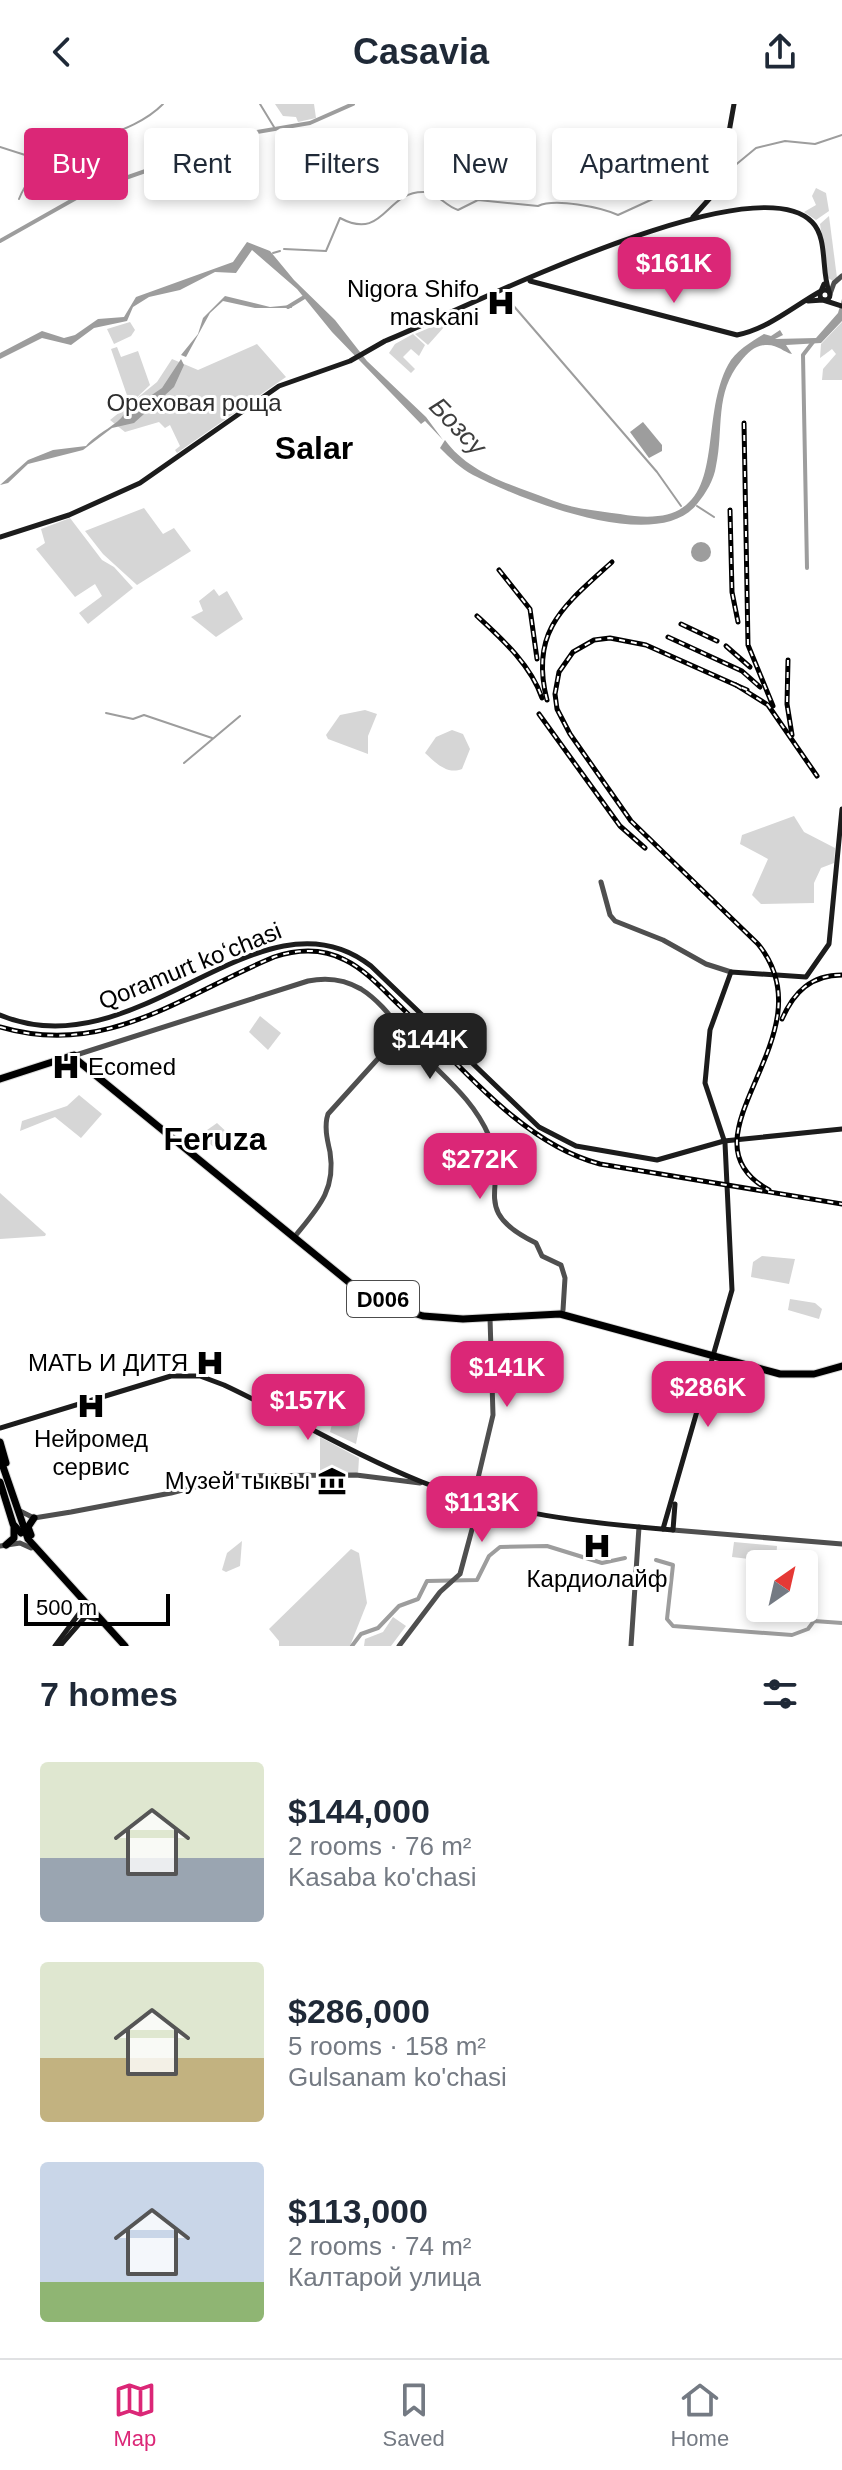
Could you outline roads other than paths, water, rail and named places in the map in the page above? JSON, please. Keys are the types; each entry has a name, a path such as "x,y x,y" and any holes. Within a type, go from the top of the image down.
{"main road":[{"path":"730,128 734,104"},
{"path":"689,220 708,200"},
{"path":"720,200 721,210"},
{"path":"0,537 69,515 147,480 279,386 354,359 529,281 540,280 648,229 721,210 778,206 806,217 820,235 824,280 827,292 837,305"},
{"path":"540,280 580,296 737,335 757,329 804,301 827,292"},
{"path":"823,300 827,292"},
{"path":"804,301 823,300 837,305"},
{"path":"663,1528 732,1290 724,1142 706,1090 710,1030 731,972 807,977 825,953 842,809"},
{"name":"Qoramurt koʻchasi","path":"0,1016 38,1027 88,1026 126,1014 271,949 301,943 327,944 355,956 370,967 538,1128 553,1138 599,1153 654,1161 724,1142 842,1130"},
{"path":"0,1077 73,1057"},
{"name":"D006","path":"73,1057 332,1267 364,1289 402,1306 443,1314 490,1316 548,1313 598,1322"},
{"name":"D006","path":"490,1316 563,1310 665,1342 776,1371 826,1370 842,1364"},
{"path":"1,1427 161,1377 188,1373 219,1380 418,1478 477,1496"},
{"path":"326,1433 425,1483 566,1520 673,1529 675,1495"},
{"path":"0,1442 22,1531"},
{"path":"0,1458 17,1511"},
{"path":"0,1471 14,1537 5,1545"},
{"path":"2,1484 22,1531 31,1535"},
{"path":"34,1518 28,1526 37,1550 122,1646"},
{"path":"13,1524 122,1646"},
{"path":"69,1633 84,1607"},
{"path":"58,1646 86,1616 95,1619"}],"street":[{"path":"827,292 842,276"},
{"path":"824,280 834,283"},
{"path":"601,882 610,915 615,921 663,940 706,964 731,972"},
{"path":"73,1057 326,978 362,991 395,1019 469,1101 492,1148 495,1211 516,1234 536,1243 541,1255 561,1265 565,1278 563,1310"},
{"path":"295,1236 324,1201 330,1187 332,1170 326,1122 329,1113 403,1031"},
{"path":"399,1646 440,1592 454,1582 477,1496 493,1415 490,1316"},
{"path":"17,1511 34,1518 171,1493 233,1476 342,1475 425,1483"},
{"path":"5,1545 34,1518"},
{"path":"631,1646 639,1526"},
{"path":"673,1529 842,1543"},
{"path":"5,1545 21,1543 37,1550"}],"waterway":[{"path":"19,199 30,179 46,164 127,128 163,104"},
{"path":"260,104 274,127"},
{"path":"0,241 78,197 114,182 257,132 310,123 353,104"},
{"path":"284,249 326,251 340,218 355,224 367,224 401,199 425,192 458,210 478,200 538,206 566,203 618,215 655,198 697,187 727,172 756,148 785,141 815,144 842,135"},
{"path":"0,147 24,155"},
{"path":"273,253 280,251"},
{"path":"288,307 306,296"},
{"path":"512,304 657,472 681,506"},
{"path":"807,568 803,355 813,342"},
{"path":"697,506 714,517"},
{"path":"106,713 133,719 144,715 212,738"},
{"path":"184,763 240,716"},
{"path":"352,1646 361,1634 378,1628 399,1606 418,1599 427,1581 477,1580 489,1556 500,1547 547,1546 602,1563 625,1558"},
{"path":"656,1560 673,1565 667,1619 673,1626 792,1635 808,1629 814,1621 842,1623"}],"railway":[{"path":"744,423 748,645 773,706"},
{"path":"730,510 732,592 738,622"},
{"path":"547,700 543,676 547,637 566,606 612,562"},
{"path":"499,570 530,609 537,659"},
{"path":"477,616 506,643 531,674 542,698"},
{"path":"681,624 717,641"},
{"path":"668,637 742,671 760,687"},
{"path":"747,690 646,645 610,638 594,640 573,652 559,672 555,694 557,709 570,734 631,821 758,944 776,979 778,1014 769,1048 743,1113 737,1142 744,1168 769,1190"},
{"path":"726,646 750,667"},
{"path":"788,660 787,704 792,735"},
{"path":"736,685 768,705 817,776"},
{"path":"539,714 620,826 645,848"},
{"path":"0,1027 38,1034 74,1035 108,1029 142,1018 274,957 301,951 328,953 353,964 367,975 492,1099 544,1139 571,1154 600,1164 842,1204"},
{"path":"782,1019 805,987 821,978 842,975"}],"place":[{"name":"Nigora Shifo maskani","path":"501,303"},
{"name":"Ecomed","path":"66,1067"},
{"name":"МАТЬ И ДИТЯ","path":"210,1363"},
{"name":"Нейромед сервис","path":"91,1406"},
{"name":"Музей тыквы","path":"332,1481"},
{"name":"Кардиолайф","path":"597,1546"}],"district":[{"name":"Salar","path":"314,448"},
{"name":"Feruza","path":"215,1139"}],"park label":[{"name":"Ореховая роща","path":"194,403"}],"water label":[{"name":"Бозсу","path":"458,426"}]}
